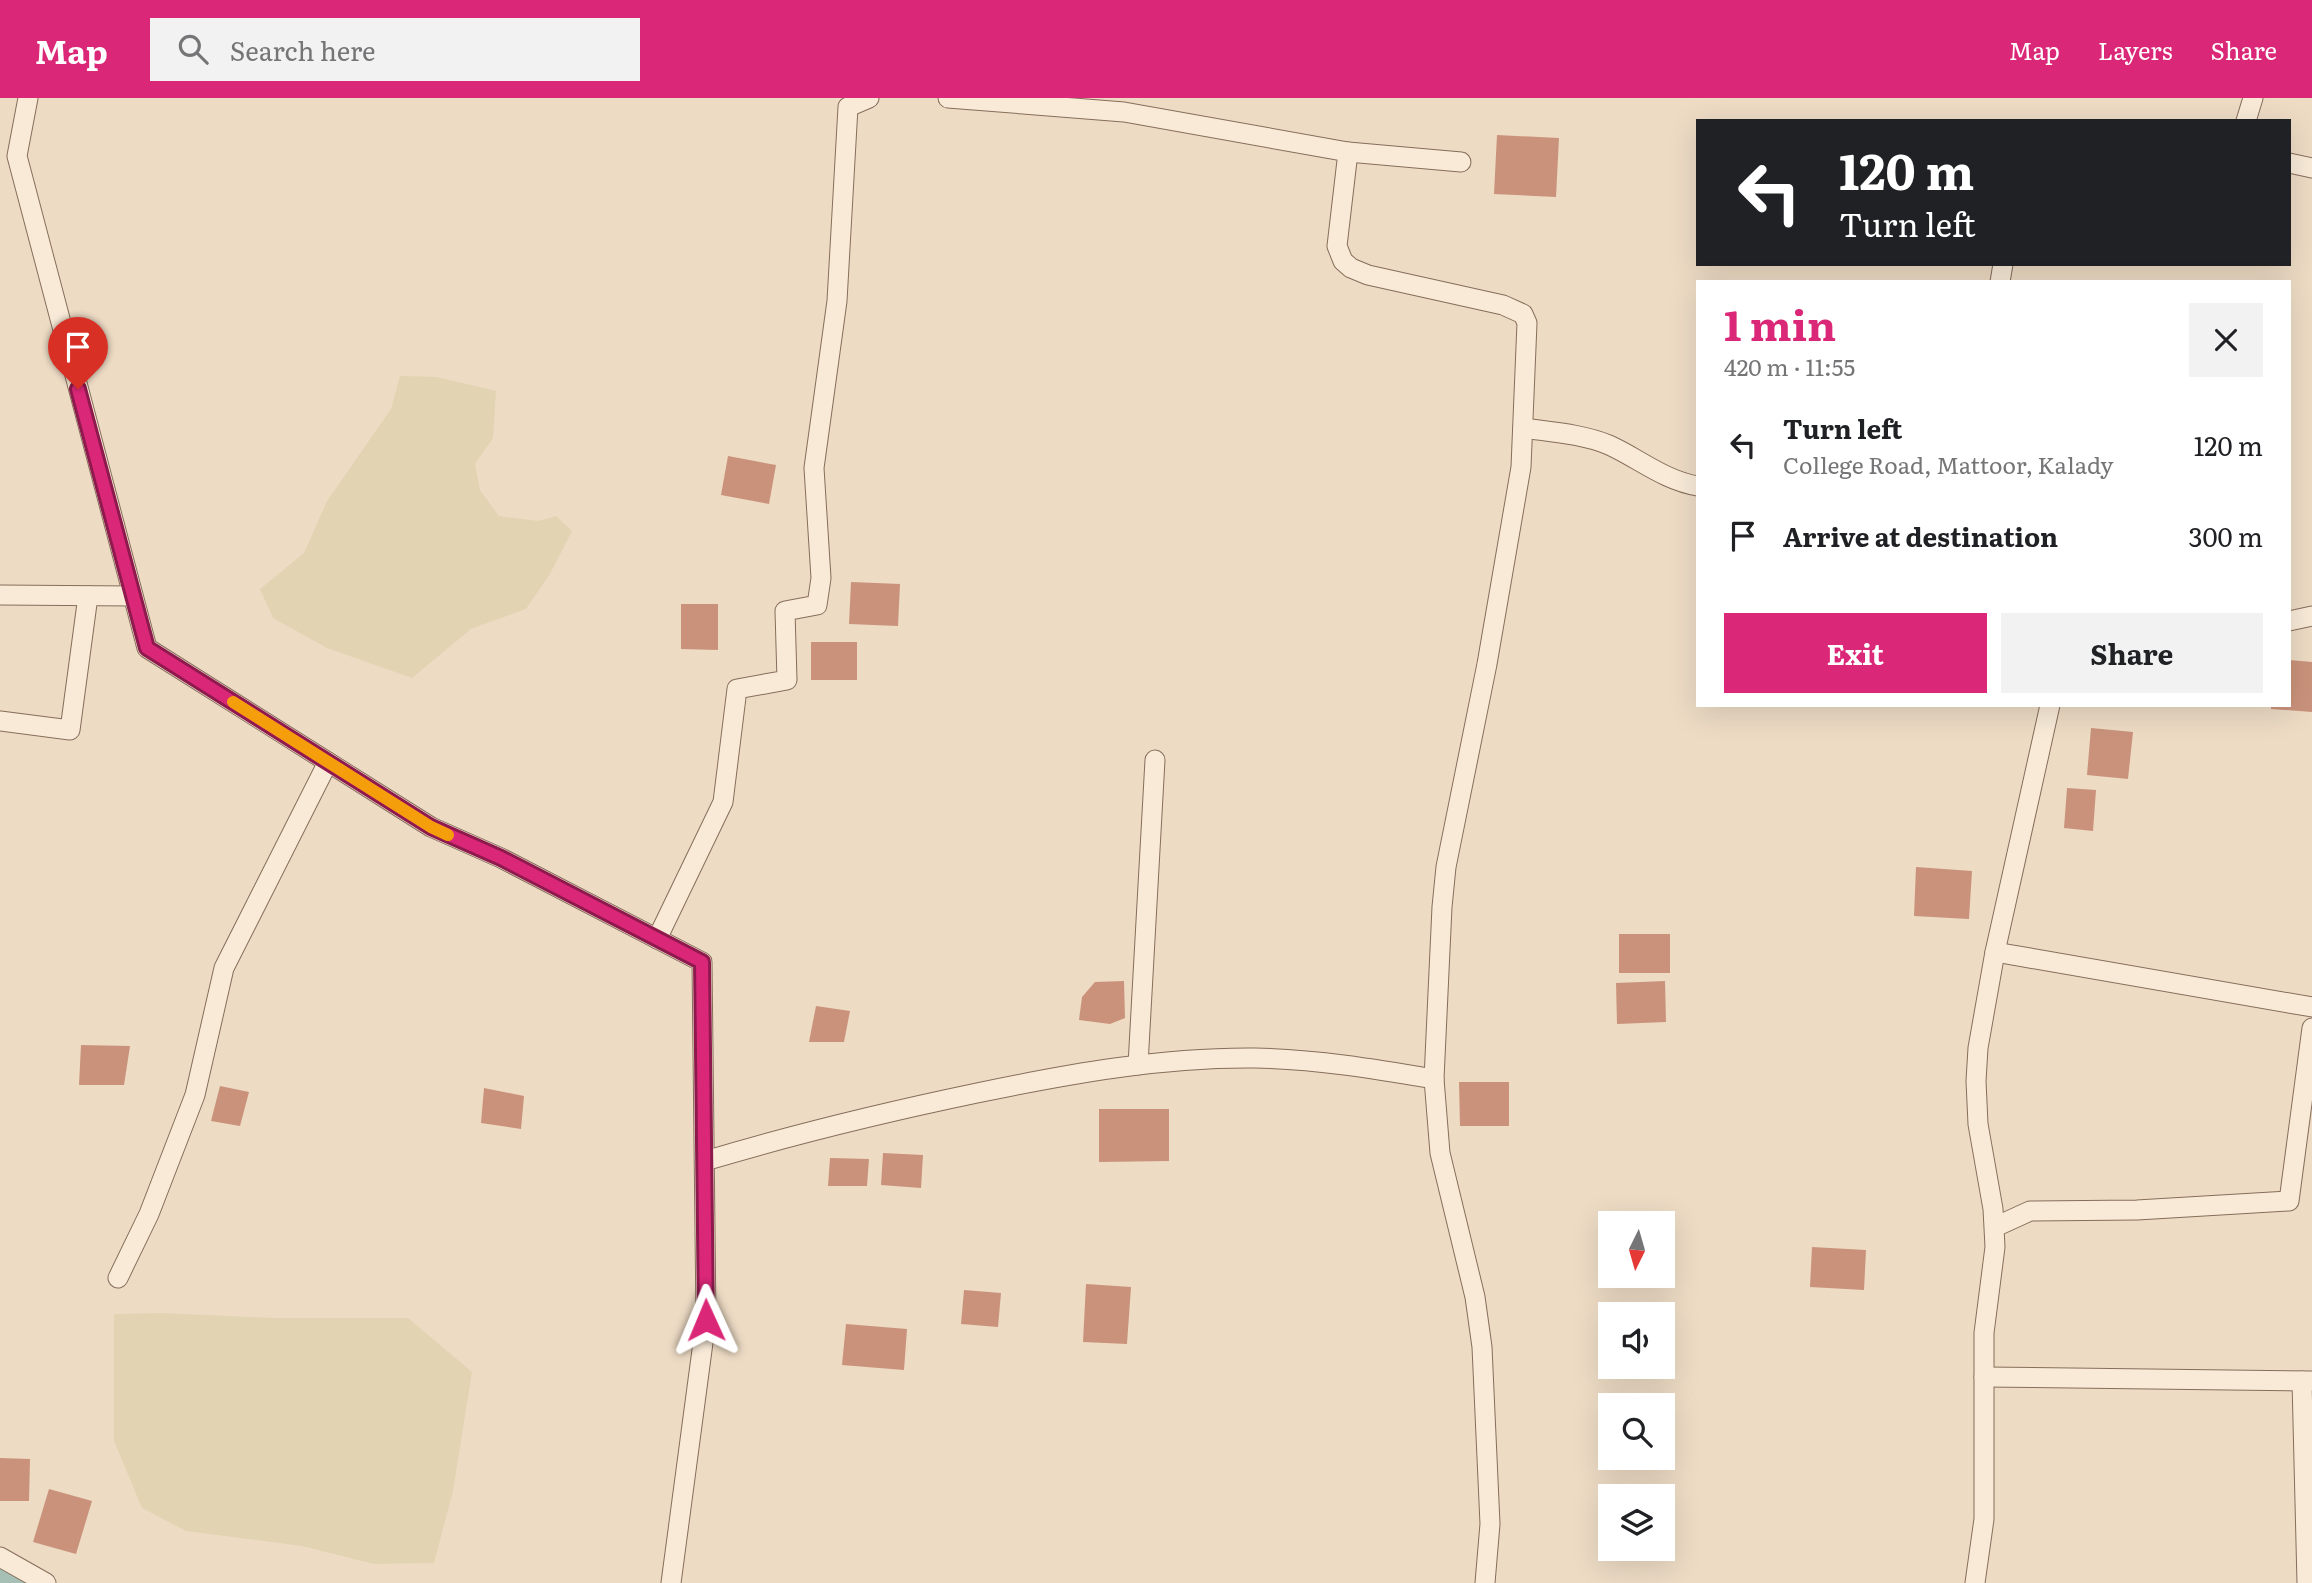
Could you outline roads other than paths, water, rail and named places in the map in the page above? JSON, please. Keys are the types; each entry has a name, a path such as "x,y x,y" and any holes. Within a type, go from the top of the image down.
{"street":[{"path":"28,98 18,156 147,648 431,827 501,858 702,962 706,1320 671,1583"},
{"path":"657,939 723,802 737,689 787,680 785,611 817,605 821,578 814,468 837,301 848,107 869,98"},
{"path":"947,98 1124,112 1349,152 1461,162"},
{"path":"2247,119 2253,98"},
{"path":"1349,152 1337,246 1343,261 1351,268 1368,275 1503,305 1523,314 1527,323 1521,467 1487,664 1446,867 1434,1079 1440,1153 1475,1297 1482,1347 1490,1524 1485,1583"},
{"path":"2291,164 2312,169"},
{"path":"1523,428 1591,439 1667,477 1696,485"},
{"path":"0,595 133,596"},
{"path":"0,721 70,730 88,596"},
{"path":"2291,620 2312,615"},
{"path":"1975,1583 1984,1519 1984,1333 1995,1247 1995,1227 1978,1124 1976,1081 1983,1015 1995,952 2050,707"},
{"path":"1138,1065 1155,760"},
{"path":"118,1278 149,1214 195,1095 224,968 328,762"},
{"path":"1995,952 2312,1007"},
{"path":"1995,1227 2030,1211 2137,1210 2290,1201 2304,1151 2312,1028"},
{"path":"705,1161 778,1139 918,1106 1049,1078 1138,1065 1253,1058 1351,1066 1434,1079"},
{"path":"1984,1377 2307,1381 2307,1583"},
{"path":"0,1557 46,1583"}],"waterway":[{"path":"0,1572 26,1583"}]}
